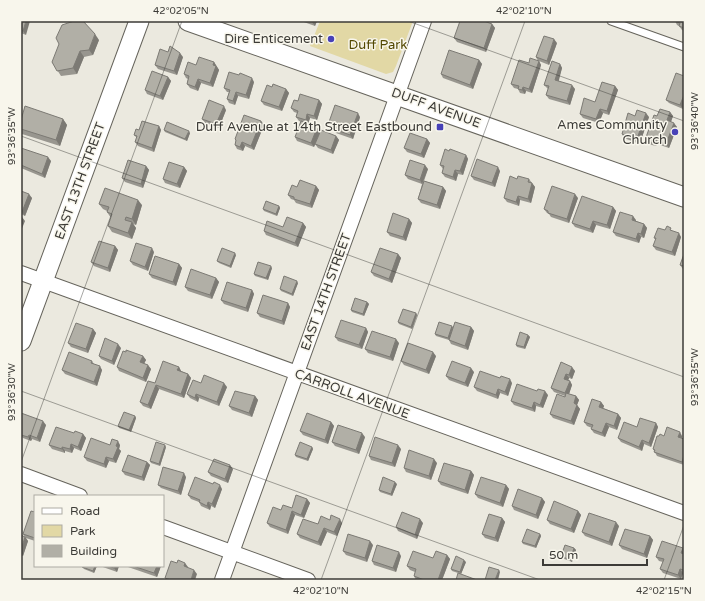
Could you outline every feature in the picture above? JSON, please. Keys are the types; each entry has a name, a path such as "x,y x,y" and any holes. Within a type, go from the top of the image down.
{"main road":[{"name":"EAST 13TH STREET","path":"21,341 139,21"},
{"name":"DUFF AVENUE","path":"188,21 398,94 684,197"}],"street":[{"name":"EAST 14TH STREET","path":"222,580 424,21"},
{"name":"CARROLL AVENUE","path":"21,273 296,374 684,513"},
{"path":"21,474 77,495"},
{"path":"164,527 308,580"}],"lane":[{"path":"611,21 684,47"}],"green space":[{"name":"Duff Park","path":"320,21 413,21 393,72 386,74 310,46"}],"building":[{"path":"21,21 26,21 23,31 21,30"},
{"path":"74,21 83,21 95,34 89,50 80,51 73,68 57,71 52,62 59,44 56,38 62,25"},
{"path":"460,21 484,21 492,24 484,48 454,38"},
{"path":"674,21 684,21 684,28 679,26 680,23"},
{"path":"544,36 554,39 547,61 536,57"},
{"path":"170,46 180,53 174,71 155,65 160,49 168,52"},
{"path":"449,50 479,60 470,85 441,74"},
{"path":"199,57 214,62 213,65 216,66 210,83 198,79 195,87 187,84 189,76 184,74 188,62 196,65"},
{"path":"530,58 539,61 529,89 523,87 522,90 518,89 519,86 511,84 519,60 529,63"},
{"path":"552,61 560,64 555,80 572,85 567,101 546,95 549,86 544,85"},
{"path":"152,71 168,77 160,96 145,90"},
{"path":"229,72 239,75 240,73 252,78 246,95 236,92 233,101 227,99 230,90 224,88"},
{"path":"676,73 684,76 684,95 680,105 666,100"},
{"path":"602,82 615,86 607,111 600,109 596,119 580,114 584,98 595,102"},
{"path":"273,84 286,89 279,107 261,101 267,85 272,87"},
{"path":"300,94 319,100 314,116 307,114 306,120 296,117 298,111 291,108 294,100 298,101"},
{"path":"209,100 224,106 216,124 202,119"},
{"path":"335,105 358,113 350,135 334,129 335,124 329,122"},
{"path":"25,106 63,119 56,140 21,129 21,120"},
{"path":"660,109 670,112 667,120 674,123 666,144 654,140 654,143 645,140 654,115 657,116"},
{"path":"637,110 646,113 638,136 636,135 635,139 622,134 628,113 635,116"},
{"path":"244,115 261,121 251,146 242,142 240,147 235,145 235,139"},
{"path":"142,121 159,126 152,148 135,142 137,136 134,135 136,129 139,130"},
{"path":"301,121 317,128 311,143 295,137"},
{"path":"167,122 189,131 185,139 164,130"},
{"path":"321,130 336,136 331,150 315,144"},
{"path":"410,133 427,139 421,154 404,148"},
{"path":"21,148 48,157 42,174 21,165"},
{"path":"445,149 449,151 450,149 466,155 460,171 455,170 453,177 442,173 444,166 440,165"},
{"path":"477,159 498,167 492,183 471,176"},
{"path":"128,160 146,166 141,184 122,178"},
{"path":"410,160 425,165 420,180 405,175"},
{"path":"169,162 184,167 177,184 163,179"},
{"path":"510,176 517,179 518,176 529,179 528,182 532,183 528,199 518,196 516,202 504,198"},
{"path":"300,180 316,186 310,204 294,199 294,197 288,195 292,185 297,187"},
{"path":"424,181 443,187 437,205 418,199"},
{"path":"552,186 575,194 567,219 548,213 548,211 544,209"},
{"path":"105,188 138,200 132,219 126,217 125,220 132,222 128,233 108,226 112,214 107,212 109,207 99,204"},
{"path":"21,191 29,194 22,212 21,211"},
{"path":"582,196 613,207 607,225 593,221 590,229 572,223"},
{"path":"266,201 279,206 276,214 263,209"},
{"path":"620,212 633,216 632,220 644,224 641,234 638,233 636,239 613,232"},
{"path":"393,213 409,219 403,237 387,232"},
{"path":"287,217 303,223 295,243 264,231 267,221 283,227"},
{"path":"667,226 671,228 670,230 679,233 672,252 653,246 658,228 665,230"},
{"path":"99,241 115,246 108,268 91,262"},
{"path":"136,243 152,248 145,267 130,261"},
{"path":"222,248 235,253 230,266 217,261"},
{"path":"380,248 398,254 389,279 371,272"},
{"path":"684,254 684,266 680,265"},
{"path":"155,256 179,264 173,282 149,274"},
{"path":"258,262 271,266 266,278 254,274"},
{"path":"191,269 216,278 210,295 185,287"},
{"path":"284,276 297,281 292,294 280,289"},
{"path":"227,282 252,290 246,308 221,300"},
{"path":"263,295 288,303 282,321 257,313"},
{"path":"355,298 367,302 363,314 351,310"},
{"path":"403,309 416,313 411,327 398,322"},
{"path":"341,320 366,328 359,345 335,337"},
{"path":"439,322 452,326 448,338 435,334"},
{"path":"455,322 471,327 465,346 449,340"},
{"path":"76,323 93,329 86,349 68,343"},
{"path":"372,331 396,339 390,357 365,349"},
{"path":"520,332 528,335 524,347 516,345"},
{"path":"105,338 118,344 112,361 99,356"},
{"path":"408,343 433,352 426,370 401,361"},
{"path":"126,350 143,356 140,362 148,365 143,378 117,367 123,351 126,352"},
{"path":"69,352 92,361 91,363 100,366 94,382 62,370"},
{"path":"163,361 179,367 177,370 188,374 181,394 156,385 148,405 140,402 148,381 155,383"},
{"path":"452,361 471,368 465,383 446,376"},
{"path":"561,362 572,367 569,375 566,374 564,379 570,381 565,393 551,388"},
{"path":"480,371 500,378 501,376 510,379 505,392 498,389 496,395 474,387"},
{"path":"204,375 224,383 217,402 196,394 195,398 187,394 193,380 201,383"},
{"path":"517,384 537,391 538,389 545,391 540,405 534,402 532,408 511,401"},
{"path":"235,391 255,396 249,413 229,406"},
{"path":"566,393 576,396 574,403 577,405 571,421 550,414 557,394 565,397"},
{"path":"592,399 601,402 599,407 618,414 614,426 606,423 602,433 591,429 593,425 584,422"},
{"path":"124,412 135,416 129,430 118,426"},
{"path":"21,413 43,421 37,438 29,435 28,437 21,435"},
{"path":"307,413 331,422 325,440 300,431"},
{"path":"640,418 656,423 649,443 642,440 639,447 618,438 624,422 637,427"},
{"path":"338,425 362,433 356,450 332,442"},
{"path":"56,427 74,433 75,431 83,434 78,447 71,444 70,449 62,447 62,449 49,445"},
{"path":"667,427 680,432 678,437 684,439 684,455 682,462 654,452 655,450 653,449 657,436 660,434 664,436"},
{"path":"375,437 398,445 392,463 369,456"},
{"path":"91,438 110,445 112,439 118,441 116,446 118,447 113,459 106,457 104,464 84,457"},
{"path":"156,442 165,445 159,464 150,461"},
{"path":"300,442 312,447 307,459 295,455"},
{"path":"409,450 434,459 429,476 404,468"},
{"path":"128,455 147,462 142,477 122,471"},
{"path":"214,459 230,465 225,479 208,472"},
{"path":"444,463 471,471 465,490 438,481"},
{"path":"163,467 184,473 178,491 158,485"},
{"path":"195,477 220,485 212,504 208,502 207,506 199,502 200,500 188,495"},
{"path":"383,477 395,482 391,494 379,490"},
{"path":"481,477 506,485 500,503 475,494"},
{"path":"518,489 542,498 536,515 512,506"},
{"path":"296,495 307,499 301,515 292,511 286,530 267,523 273,507 281,510 283,505 292,508"},
{"path":"554,501 578,511 571,529 547,520"},
{"path":"31,511 34,512 34,538 23,534"},
{"path":"402,512 420,519 415,535 396,527"},
{"path":"589,513 616,522 609,542 582,532"},
{"path":"489,514 502,518 495,538 482,534"},
{"path":"331,515 340,519 334,532 324,528 318,542 297,534 303,519 318,524 321,516 330,520"},
{"path":"527,529 540,534 535,546 522,542"},
{"path":"625,529 650,536 644,554 619,545"},
{"path":"348,534 370,541 365,558 343,551"},
{"path":"21,535 25,537 21,550"},
{"path":"662,541 683,548 681,553 684,554 684,570 680,569 678,575 660,569 664,559 656,557"},
{"path":"377,545 399,552 393,568 372,561"},
{"path":"565,545 574,548 570,560 561,556"},
{"path":"413,551 433,558 436,551 447,555 438,580 424,580 414,576 416,569 407,566"},
{"path":"456,556 464,560 460,572 451,569"},
{"path":"178,560 185,563 184,566 194,570 191,580 171,580 165,578 171,561 177,563"},
{"path":"82,567 95,567 93,571"},
{"path":"136,567 157,567 154,573"},
{"path":"489,567 499,570 495,580 485,580"},
{"path":"458,573 477,580 456,580"}],"place":[{"name":"Dire Enticement","path":"331,39"},
{"name":"Duff Avenue at 14th Street Eastbound","path":"440,127"},
{"name":"Ames Community Church","path":"675,132"}]}
